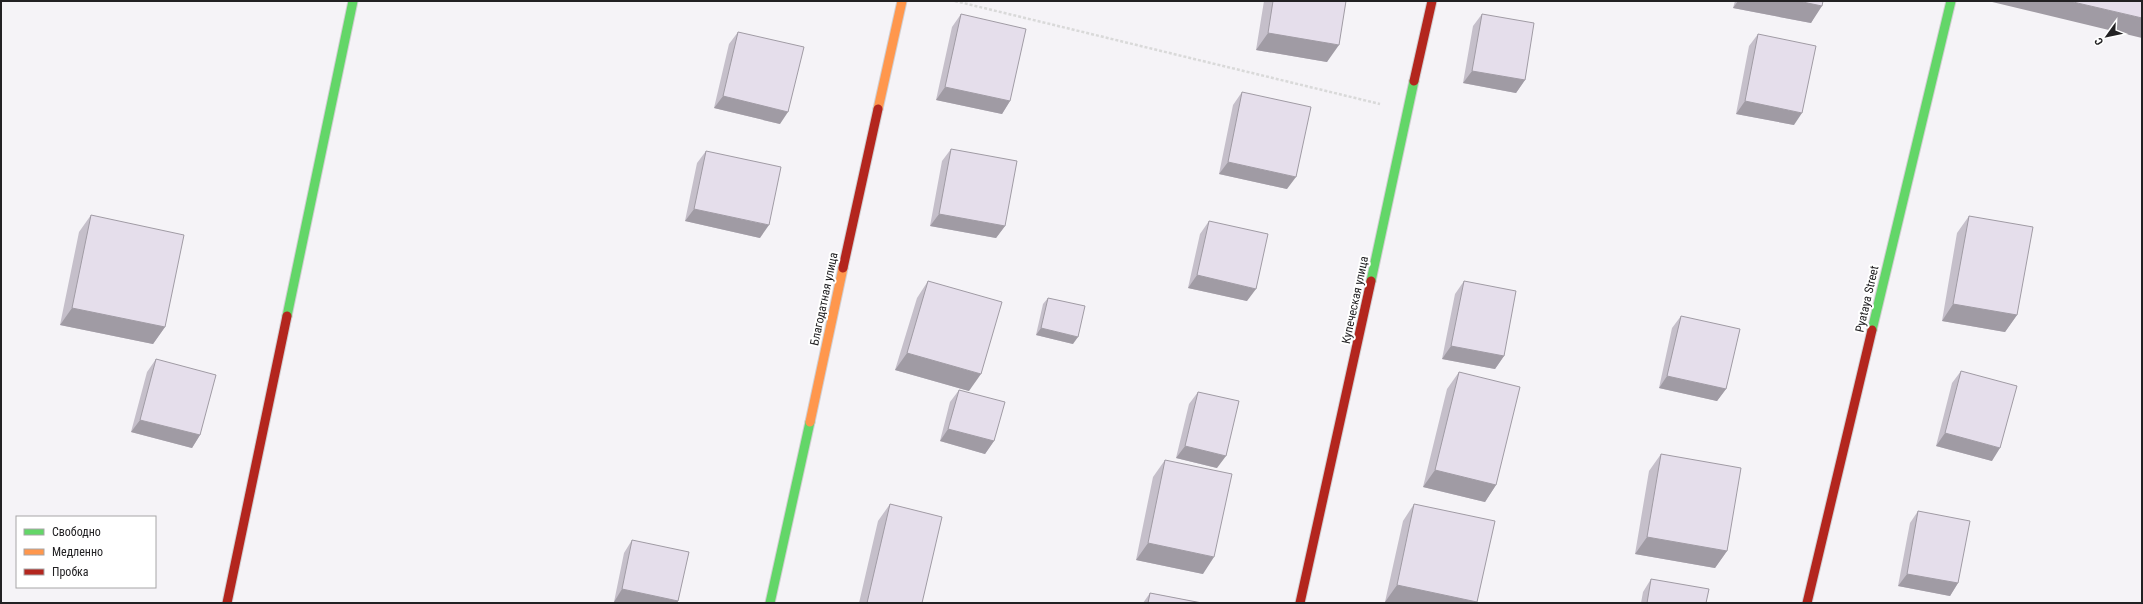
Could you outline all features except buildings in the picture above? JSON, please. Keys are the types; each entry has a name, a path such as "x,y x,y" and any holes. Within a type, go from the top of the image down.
{"street":[{"path":"227,603 353,1"},
{"name":"Благодатная улица","path":"770,603 902,1"},
{"name":"Купеческая улица","path":"1300,603 1432,1"},
{"name":"Pyataya Street","path":"1807,603 1951,1"}],"path":[{"path":"955,1 1409,111"}],"traffic: fast":[{"path":"287,316 353,1"},
{"path":"1872,330 1951,1"},
{"path":"1371,281 1414,81"},
{"path":"770,603 810,422"}],"traffic: slow":[{"path":"878,109 902,1"},
{"path":"810,422 843,268"}],"traffic: jam":[{"path":"1414,81 1432,1"},
{"path":"843,268 878,109"},
{"path":"1300,603 1371,281"},
{"path":"227,603 287,316"},
{"path":"1807,603 1872,330"}]}
